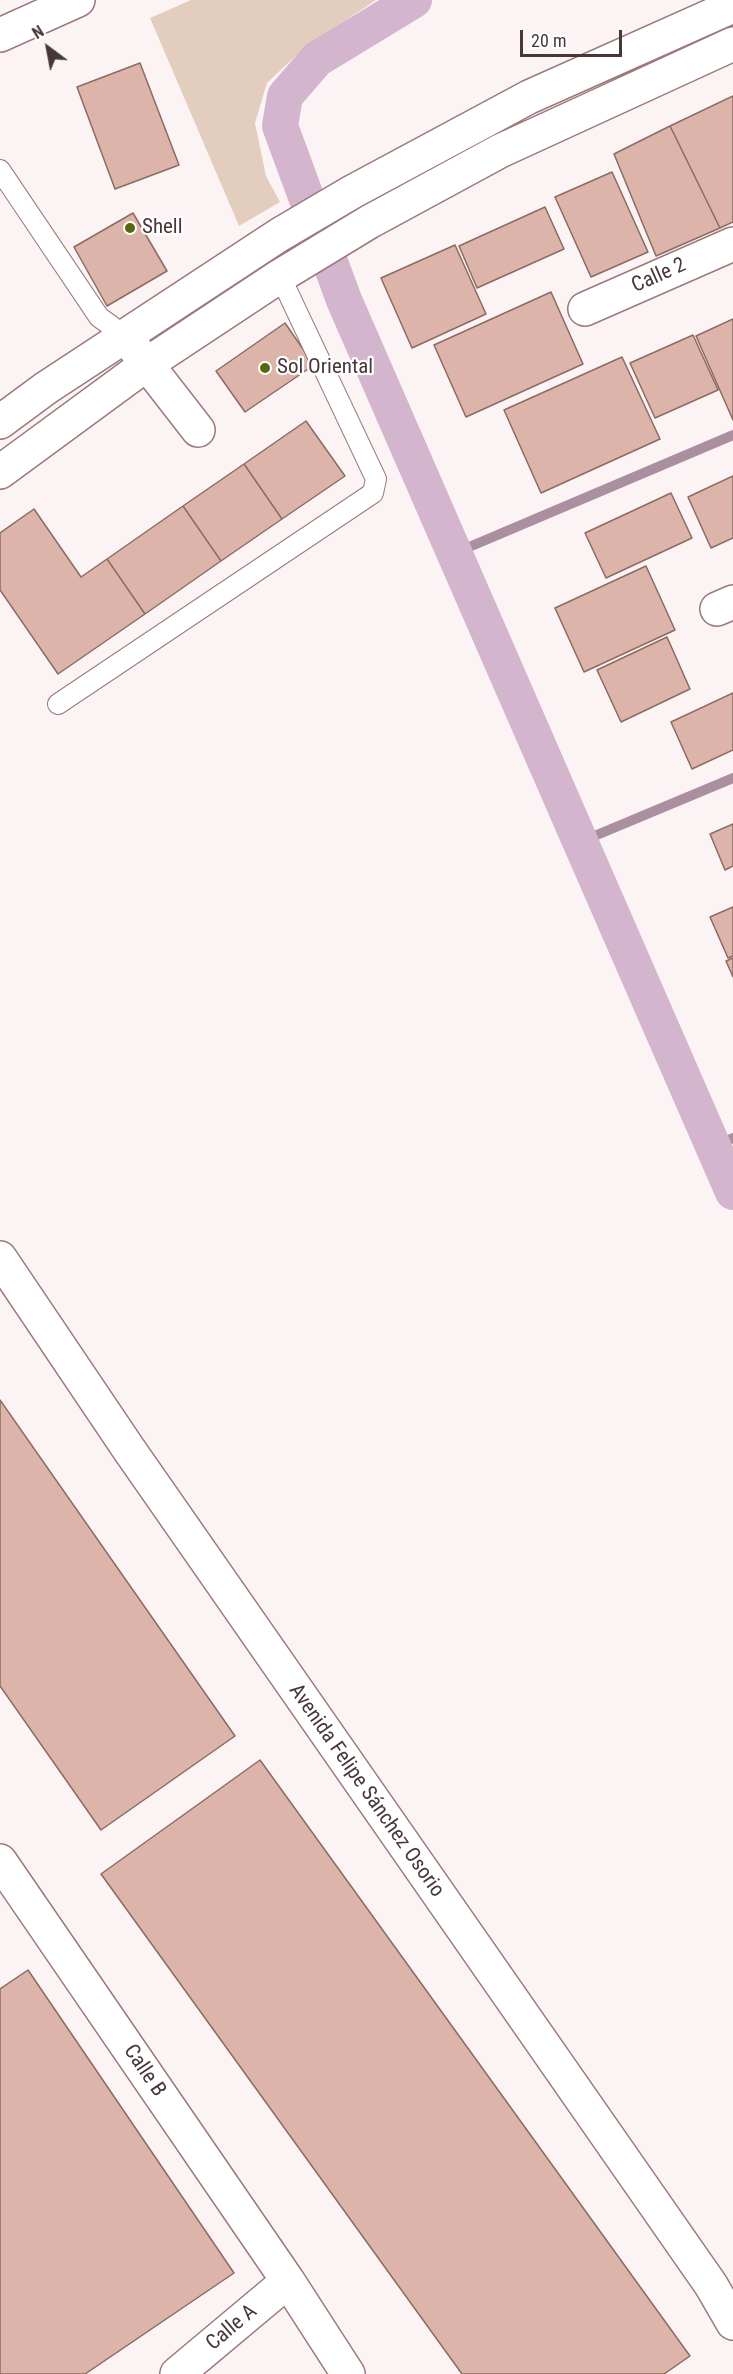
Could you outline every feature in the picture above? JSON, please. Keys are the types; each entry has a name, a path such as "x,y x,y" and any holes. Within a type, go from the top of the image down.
{"street":[{"path":"0,35 78,0"},
{"path":"0,422 46,388 279,235 352,192 529,97 733,6"},
{"path":"0,472 147,364 287,272 369,222 500,151 733,44"},
{"name":"Calle 2","path":"585,309 733,244"},
{"path":"126,336 198,430"},
{"name":"Avenida Felipe Sánchez Osorio","path":"0,1258 128,1448 711,2285 733,2323"},
{"name":"Calle B","path":"0,1861 288,2281 348,2374"},
{"name":"Calle A","path":"177,2374 288,2281"}],"lane":[{"path":"0,170 99,317 126,336"},
{"path":"58,704 373,494 376,479 287,272"}],"shaded area":[{"path":"191,0 376,0 303,49 267,83 255,123 266,176 280,202 239,226 150,18"}],"building":[{"path":"140,63 179,165 115,189 77,87"},
{"path":"733,96 733,222 720,228 670,126"},
{"path":"670,126 720,228 656,256 614,154"},
{"path":"612,172 648,252 591,277 555,197"},
{"path":"545,207 564,249 477,288 459,246"},
{"path":"133,213 167,271 107,306 74,247"},
{"path":"455,245 486,314 412,348 381,278"},
{"path":"551,292 583,364 466,417 434,345"},
{"path":"733,319 733,420 696,336"},
{"name":"Sol Oriental","path":"285,323 314,365 245,412 216,371"},
{"path":"693,335 718,390 655,418 630,363"},
{"path":"622,357 660,439 541,493 504,410"},
{"path":"306,421 345,476 282,519 244,464"},
{"path":"244,464 282,519 221,561 183,506"},
{"path":"733,476 733,538 711,548 688,497"},
{"path":"671,493 692,538 606,578 585,533"},
{"path":"183,506 221,561 145,614 107,559"},
{"path":"34,509 81,577 107,559 145,614 58,674 0,590 0,533"},
{"path":"646,566 675,630 584,672 555,608"},
{"path":"667,637 690,689 621,722 597,670"},
{"path":"733,693 733,750 692,769 671,722"},
{"path":"733,824 733,866 725,870 710,834"},
{"path":"733,907 733,956 728,958 710,917"},
{"path":"733,958 733,977 726,961"},
{"path":"0,1400 235,1736 101,1830 0,1686"},
{"path":"260,1760 690,2356 664,2374 462,2374 101,1874"},
{"path":"28,1970 234,2273 85,2374 0,2374 0,1989"}],"waterway":[{"path":"414,0 317,59 285,96 280,126 344,300 733,1192"},
{"path":"455,553 733,435"},
{"path":"580,842 733,778"},
{"path":"713,1147 733,1138"}],"place":[{"name":"Shell","path":"130,228"},
{"name":"Sol Oriental","path":"265,368"}]}
